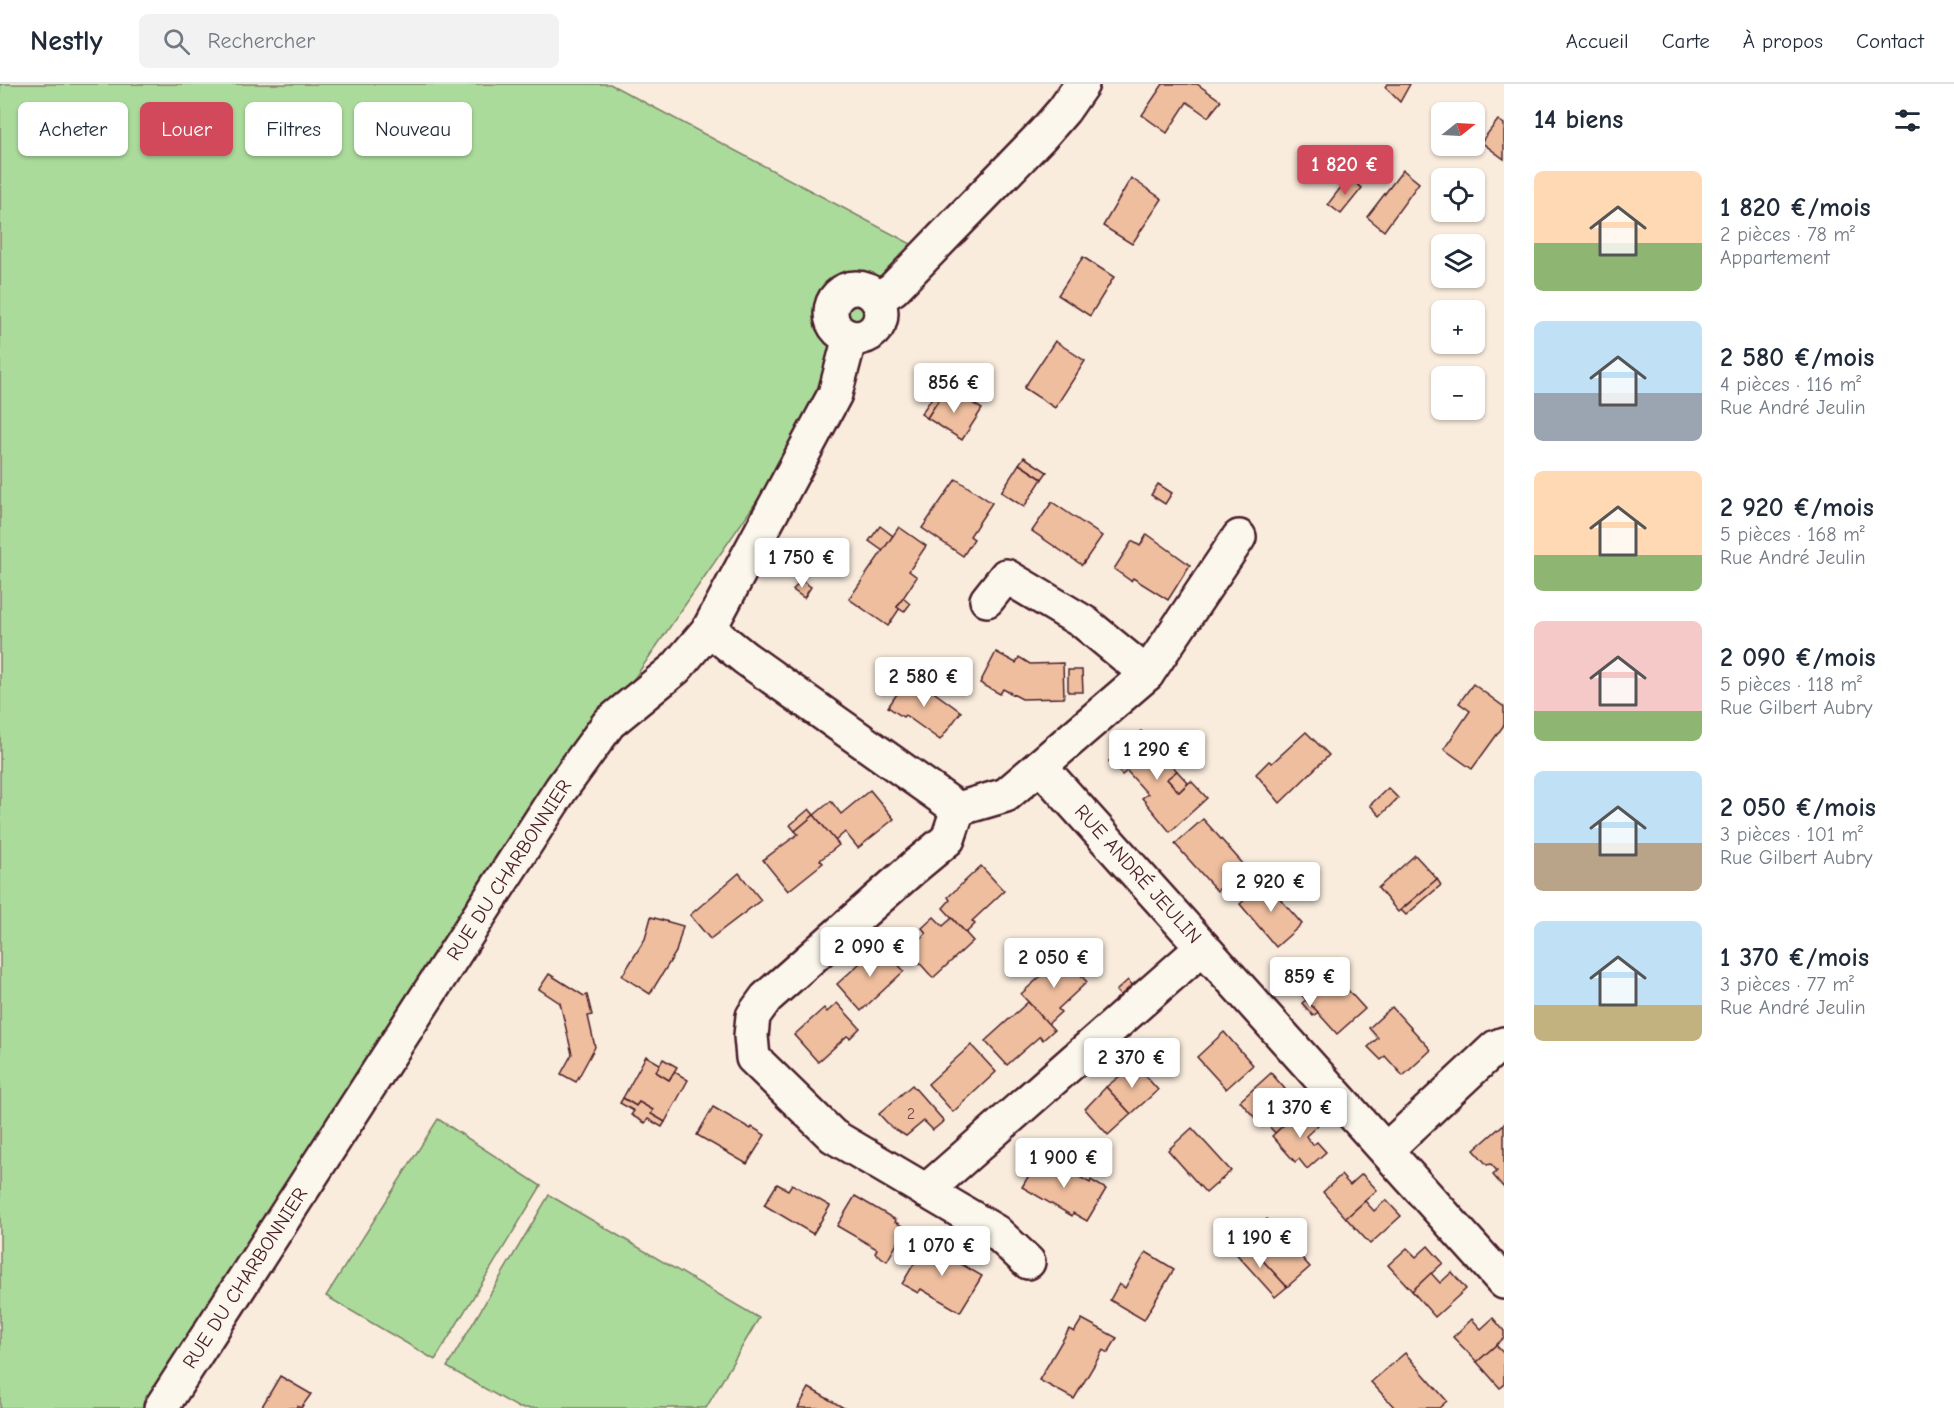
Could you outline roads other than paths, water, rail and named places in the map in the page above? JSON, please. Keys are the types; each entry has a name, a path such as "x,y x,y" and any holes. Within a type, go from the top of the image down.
{"street":[{"name":"RUE DU CHARBONNIER","path":"161,1408 561,789 609,723 676,668 710,629 835,394 850,337 870,334 877,327 881,308 877,299 893,289 1044,133 1082,84"},
{"path":"958,810 1006,795 1147,674 1239,537"},
{"path":"987,600 1006,576 1085,623 1147,674"},
{"path":"710,629 745,658 958,810"},
{"name":"RUE ANDRÉ JEULIN","path":"1040,766 1504,1282"},
{"path":"958,810 948,839 765,998 753,1016 750,1036 753,1058 833,1136 996,1232 1028,1262"},
{"path":"926,1191 1203,947"},
{"path":"1386,1150 1496,1047 1504,1044"}]}
